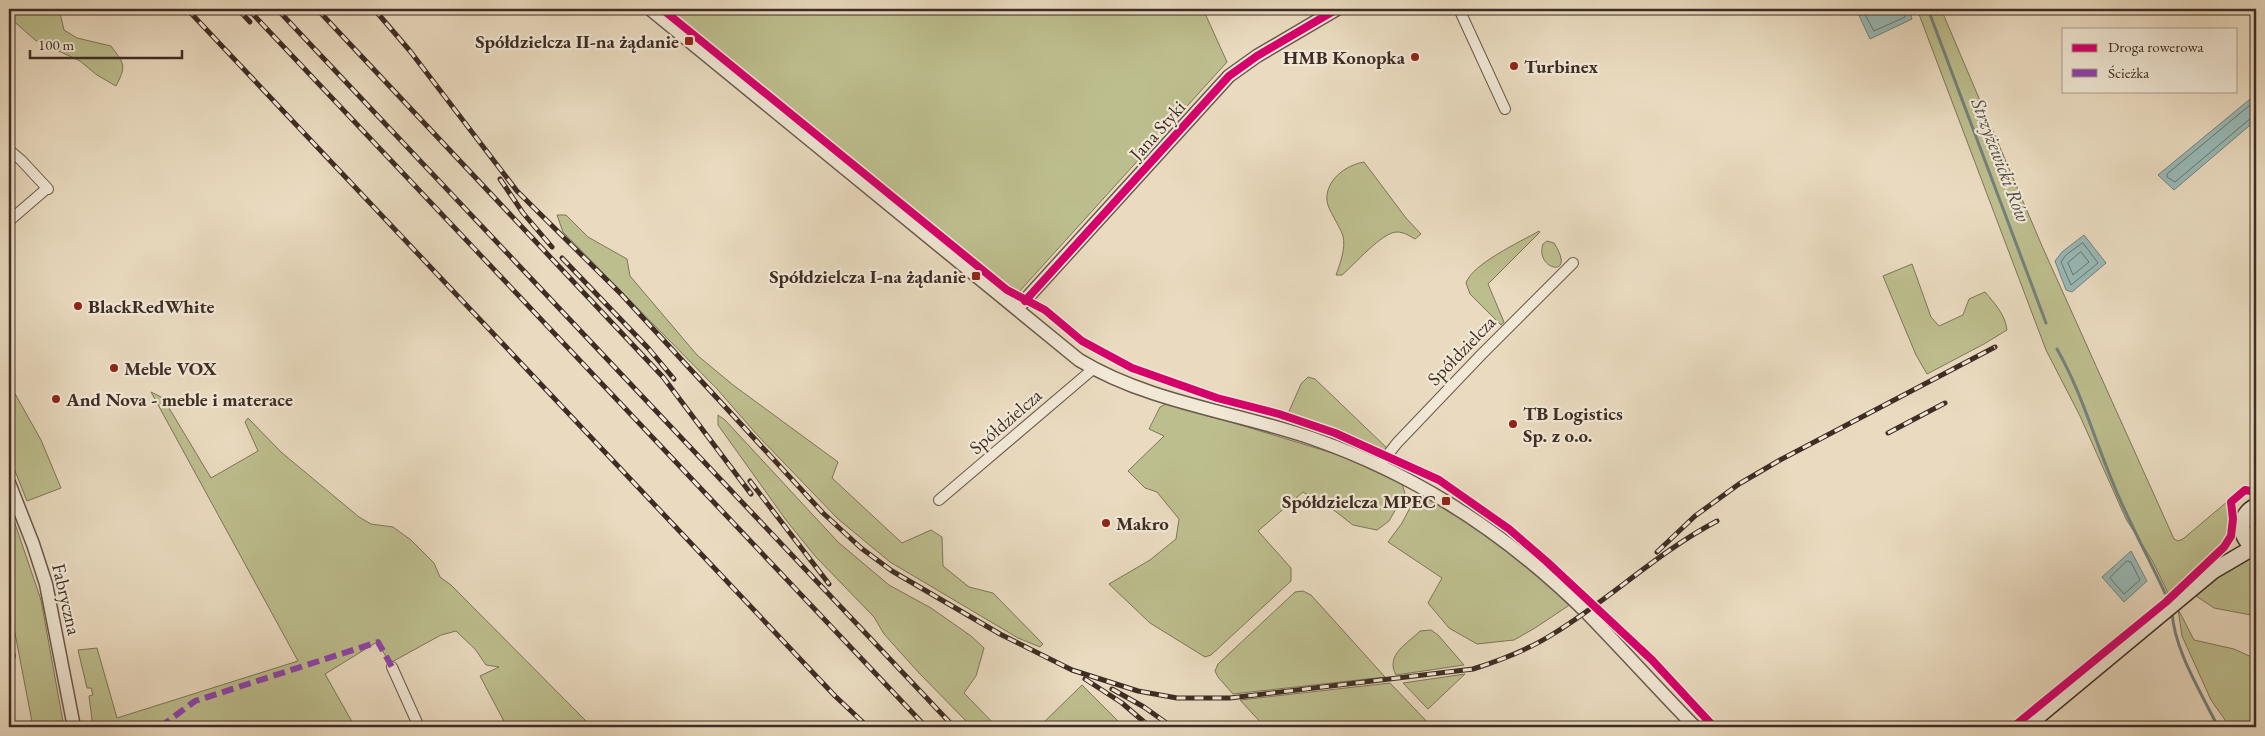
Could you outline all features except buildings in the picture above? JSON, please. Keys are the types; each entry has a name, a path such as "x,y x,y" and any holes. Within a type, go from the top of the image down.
{"main road":[{"path":"2213,571 2255,548 2247,542 2243,535 2243,519 2256,506"},
{"path":"2025,727 2213,571 2243,535"}],"street":[{"path":"650,9 1079,360 1109,376 1182,401 1316,439 1379,466 1451,504 1497,536 1541,571 1585,612 1695,727"},
{"name":"Jana Styki","path":"1017,309 1229,76 1257,56 1337,9"},
{"path":"1459,9 1505,109"},
{"path":"9,150 46,189 9,221"},
{"name":"Spółdzielcza","path":"1379,466 1397,443 1481,355 1573,263"},
{"name":"Spółdzielcza","path":"939,500 1093,369"},
{"name":"Fabryczna","path":"10,489 33,544 46,584 74,727"},
{"path":"392,667 419,727"}],"green space":[{"path":"15,9 63,9 60,13 64,30 77,38 111,46 119,57 123,69 116,86 97,75 80,61 35,40 9,17"},
{"path":"665,9 1203,9 1227,62 1018,293"},
{"path":"1917,9 1941,9 2042,246 2174,539 2178,541 2183,539 2228,501 2231,506 2228,539 2212,556 2168,593 2153,562 2126,519 2080,416 2046,350"},
{"path":"1364,162 1406,218 1421,234 1415,239 1407,234 1391,233 1376,243 1342,275 1336,275 1344,241 1328,205 1327,193 1329,186 1338,175 1350,166"},
{"path":"557,215 566,215 588,237 627,259 630,276 697,355 733,385 838,462 832,478 902,543 931,530 942,537 943,566 969,587 993,593 1043,644 1040,647 1018,638 890,562 838,519 759,437 717,389 563,232"},
{"path":"1539,231 1488,284 1504,322 1501,325 1470,294 1466,283 1477,268 1509,247"},
{"path":"1547,241 1554,243 1560,255 1561,262 1559,266 1549,265 1544,260 1542,253 1543,244"},
{"path":"1912,264 1931,317 1939,326 1963,315 1969,299 1985,292 2002,314 2007,330 1927,374 1916,355 1883,276"},
{"path":"1308,377 1315,379 1390,451 1385,456 1335,433 1287,416 1301,384"},
{"path":"9,383 41,440 61,488 27,501 9,456"},
{"path":"151,392 163,398 211,478 258,451 245,422 248,418 281,452 359,517 371,524 393,527 411,540 434,563 440,577 451,585 592,727 507,727 480,676 499,667 486,665 475,649 456,631 441,635 390,663 377,642 325,674 355,727 93,727 89,696 93,695 91,688 87,688 78,650 97,648 117,718 298,661"},
{"path":"1172,404 1342,456 1402,484 1405,493 1389,521 1377,530 1353,525 1335,511 1303,492 1258,531 1291,568 1291,581 1211,655 1205,657 1150,623 1109,584 1150,560 1176,539 1179,519 1157,492 1145,488 1128,471 1164,436 1149,429 1160,407"},
{"path":"718,415 725,420 838,542 889,585 931,608 971,636 984,648 976,676 964,693 997,727 972,727 884,634 874,617 815,556 786,520 718,425"},
{"path":"1424,496 1449,512 1488,530 1574,602 1514,640 1477,644 1449,628 1428,603 1442,578 1388,542 1402,523 1414,500"},
{"path":"9,506 41,600 64,727 33,727 9,602"},
{"path":"2256,558 2256,616 2214,608 2196,596 2231,567"},
{"path":"1303,591 1311,595 1385,677 1233,694 1215,671 1218,664 1295,592"},
{"path":"2178,609 2194,640 2234,649 2256,659 2256,727 2230,727 2211,700 2182,636"},
{"path":"1431,630 1438,635 1464,665 1396,675 1393,662 1399,650 1420,631"},
{"path":"1465,674 1428,709 1403,683"},
{"path":"1390,683 1432,727 1265,727 1240,700"},
{"path":"1082,685 1124,727 1039,727"}],"water":[{"path":"1856,9 1909,9 1912,19 1870,39"},
{"path":"2255,95 2256,120 2174,190 2158,175"},
{"path":"2084,235 2106,263 2072,292 2066,290 2055,261 2062,252"},
{"path":"2131,551 2147,581 2124,602 2102,577"}],"waterway":[{"name":"Strzyżewicki Rów","path":"1928,9 2046,323"},
{"name":"Strzyżewicki Rów","path":"2057,349 2080,398 2119,497 2165,593"},
{"name":"Strzyżewicki Rów","path":"2172,612 2183,656 2218,727"}],"railway":[{"path":"187,9 835,696 868,727"},
{"path":"238,9 250,22"},
{"path":"248,9 926,727"},
{"path":"277,9 954,727"},
{"path":"317,9 663,377 751,494"},
{"path":"374,9 410,51 517,191 621,294 823,513 861,548 892,571 1000,634 1072,670 1138,691 1177,698 1230,698 1473,669 1514,654 1553,634 1674,547 1717,521"},
{"path":"500,179 523,213 552,247"},
{"path":"562,258 649,349 674,379"},
{"path":"1657,552 1695,516 1739,484 1780,460 1995,347"},
{"path":"1888,433 1945,403"},
{"path":"750,481 829,584"},
{"path":"1085,679 1122,703 1150,727"},
{"path":"1112,689 1144,707 1172,727"}],"marked path":[{"path":"160,727 195,701 378,642 392,667"}],"cycle path":[{"path":"662,9 1007,290 1045,310 1082,341 1132,368 1217,398 1279,414 1335,433 1439,480 1509,529 1546,561 1652,660 1714,727"},
{"path":"1025,301 1229,76 1257,56 1337,9"},
{"path":"2013,727 2166,602 2224,547 2231,536 2233,519 2231,502 2245,490 2256,492"}],"place":[{"name":"Spółdzielcza II-na żądanie","path":"689,41"},
{"name":"HMB Konopka","path":"1415,57"},
{"name":"Turbinex","path":"1514,66"},
{"name":"Spółdzielcza I-na żądanie","path":"976,276"},
{"name":"BlackRedWhite","path":"78,306"},
{"name":"Meble VOX","path":"114,368"},
{"name":"And Nova - meble i materace","path":"56,399"},
{"name":"TB Logistics Sp. z o.o.","path":"1513,424"},
{"name":"Spółdzielcza MPEC","path":"1446,501"},
{"name":"Makro","path":"1106,523"}]}
